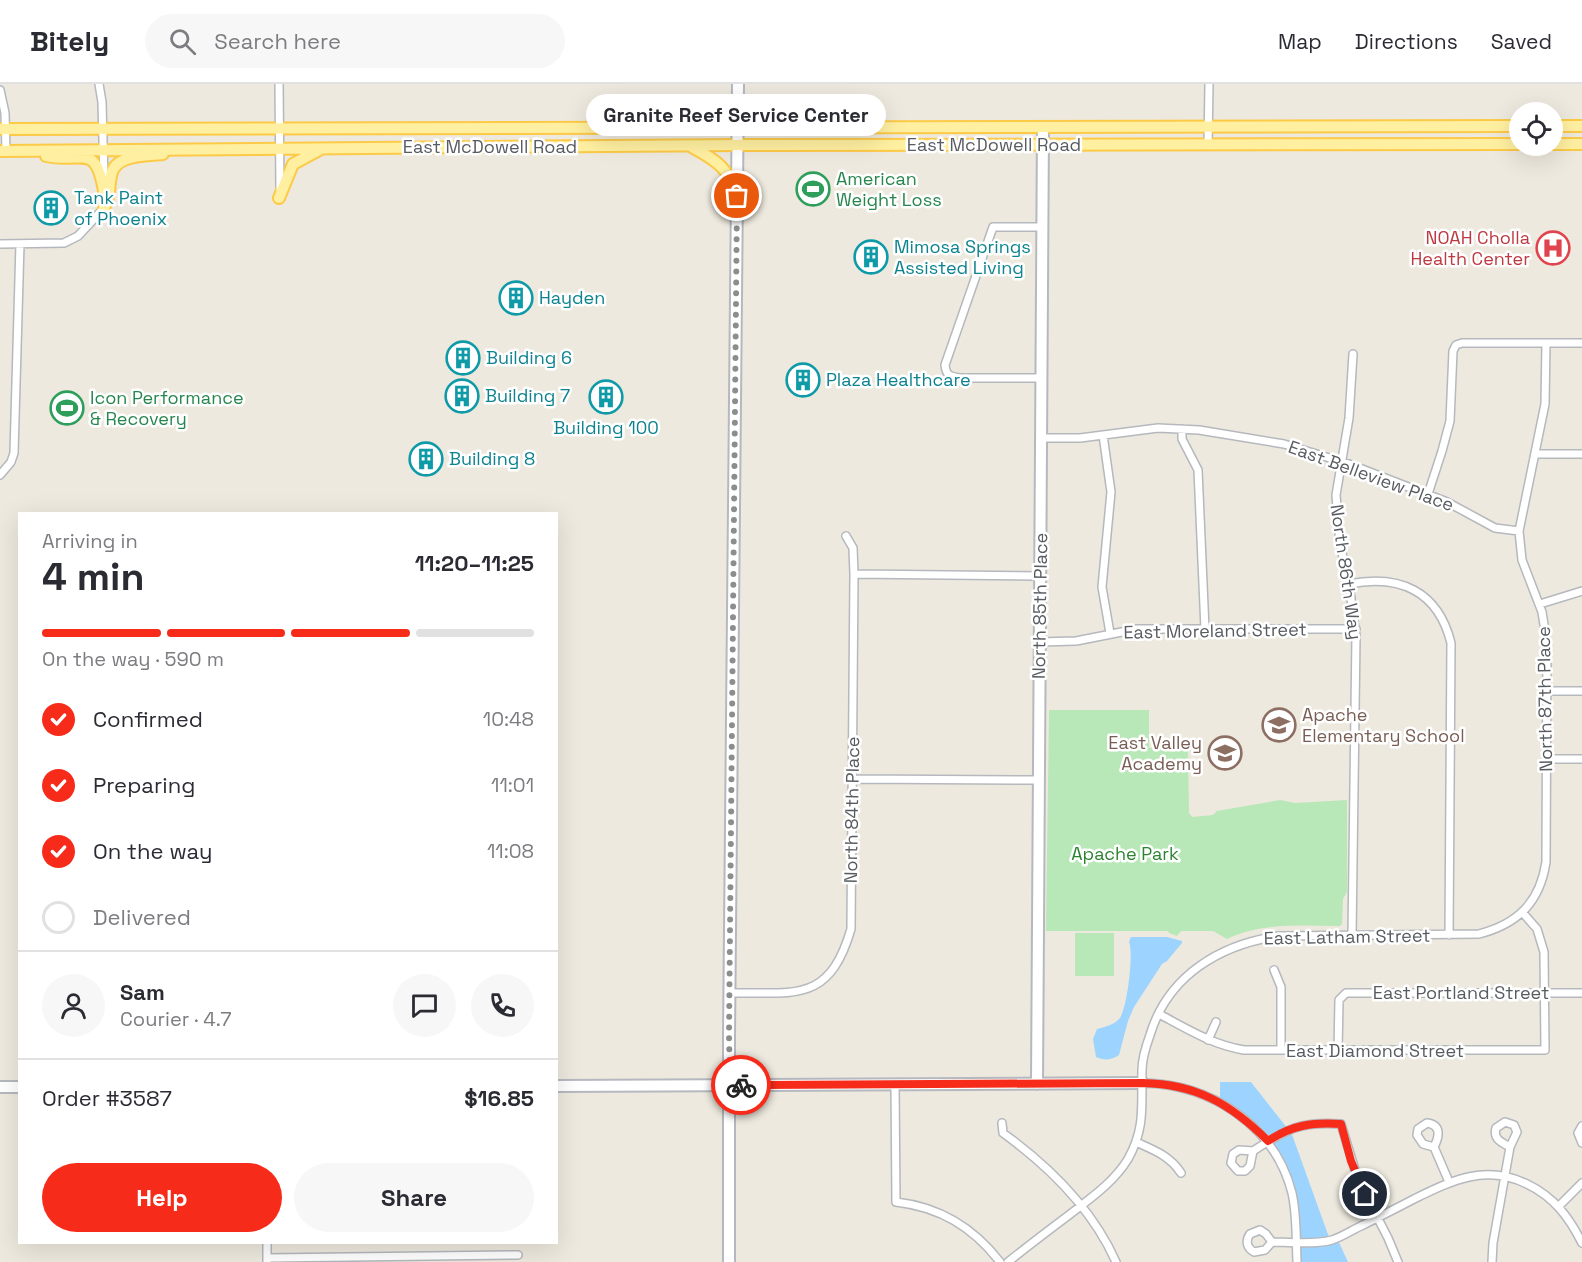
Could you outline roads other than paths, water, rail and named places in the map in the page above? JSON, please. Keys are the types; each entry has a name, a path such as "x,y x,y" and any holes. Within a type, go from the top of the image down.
{"main road":[{"path":"1477,144 1478,126"},
{"name":"East McDowell Road","path":"3,129 1509,126"},
{"path":"1563,126 1582,126"},
{"path":"1311,127 1311,144"},
{"path":"518,128 518,147"},
{"path":"935,128 936,145"},
{"name":"East McDowell Road","path":"3,151 738,145 1509,144"},
{"path":"1563,144 1582,144"},
{"path":"689,146 716,161 722,167 733,181 737,196"},
{"path":"104,208 110,197 111,174 119,162 128,158 211,148"},
{"path":"279,198 293,164 324,148"},
{"path":"35,150 48,157 81,157 91,160 99,169 104,191"}],"street":[{"path":"0,244 64,243 78,236 104,208 104,130 99,84"},
{"path":"279,84 279,198"},
{"path":"729,1262 729,993 738,84"},
{"path":"1208,145 1209,84"},
{"path":"0,90 5,113 3,151"},
{"name":"North 85th Place","path":"1037,1084 1042,128"},
{"path":"1041,227 993,227 945,365 945,371 949,376 958,378 1042,378"},
{"path":"0,475 11,462 14,453 20,244"},
{"path":"1428,494 1450,421 1456,345 1462,343 1582,343"},
{"name":"North 87th Place","path":"1523,913 1535,896 1544,872 1547,636 1540,604 1522,560 1519,531 1546,392 1546,343"},
{"name":"North 86th Way","path":"1352,936 1356,629 1340,544 1336,483 1348,418 1353,354"},
{"name":"East Belleview Place","path":"1041,438 1080,438 1158,428 1245,437 1284,444 1428,494 1458,507 1495,528 1519,531"},
{"path":"1182,429 1182,439 1198,470 1205,629"},
{"path":"1103,435 1111,492 1102,587 1110,633"},
{"path":"1535,454 1582,454"},
{"name":"North 84th Place","path":"729,993 790,992 808,989 822,981 835,968 844,953 851,929 854,574 853,548 846,536"},
{"path":"854,574 1040,576"},
{"path":"1349,584 1373,580 1387,581 1414,589 1438,611 1448,632 1451,643 1449,935"},
{"path":"1540,604 1582,591"},
{"name":"East Moreland Street","path":"1039,642 1076,641 1137,629 1356,629"},
{"path":"1547,691 1582,691"},
{"path":"1546,759 1582,759"},
{"path":"853,779 1038,780"},
{"path":"1523,913 1537,929 1543,945 1545,993"},
{"name":"East Latham Street","path":"1008,1262 1081,1206 1115,1176 1127,1160 1136,1142 1143,1113 1142,1069 1146,1048 1159,1014 1174,989 1186,977 1229,948 1259,938 1479,934 1493,931 1523,913"},
{"path":"1274,970 1281,987 1281,1050"},
{"name":"East Portland Street","path":"1338,1051 1339,1000 1346,993 1582,993"},
{"name":"East Diamond Street","path":"1159,1014 1208,1040 1226,1047 1244,1050 1545,1050 1545,993"},
{"path":"1208,1040 1216,1022"},
{"path":"558,1086 1143,1083 1176,1086 1206,1095 1231,1108 1245,1118 1268,1141 1289,1183 1295,1207 1297,1262"},
{"path":"895,1084 896,1202 929,1208 950,1217 978,1237 1000,1262"},
{"path":"0,1087 18,1087"},
{"path":"1002,1123 1003,1133 1050,1169 1081,1206 1099,1230 1116,1262"},
{"path":"1253,1151 1288,1130 1306,1124 1341,1124 1358,1180 1398,1262"},
{"path":"1582,1126 1578,1133 1582,1143"},
{"path":"1136,1142 1163,1154 1181,1173"},
{"path":"1434,1147 1449,1182"},
{"path":"1492,1262 1493,1243 1510,1147"},
{"path":"1272,1242 1332,1240 1449,1182 1474,1175 1506,1177 1537,1189 1559,1206 1570,1219 1582,1243"},
{"path":"1559,1206 1582,1182"},
{"path":"267,1244 267,1260 518,1255"}],"water":[{"path":"1131,937 1167,937 1182,941 1182,943 1162,964 1134,1007 1119,1055 1111,1059 1102,1059 1096,1057 1093,1039 1097,1029 1114,1023 1122,1014 1129,981"},
{"path":"1220,1082 1251,1082 1290,1129 1330,1240 1337,1238 1348,1262 1297,1262 1292,1194 1268,1141 1220,1102"}],"place":[{"name":"American Weight Loss","path":"813,189"},
{"name":"Granite Reef Service Center","path":"737,196"},
{"name":"Tank Paint of Phoenix","path":"51,208"},
{"name":"NOAH Cholla Health Center","path":"1553,248"},
{"name":"Mimosa Springs Assisted Living","path":"871,257"},
{"name":"Hayden","path":"516,298"},
{"name":"Building 6","path":"463,358"},
{"name":"Plaza Healthcare","path":"803,380"},
{"name":"Building 7","path":"462,396"},
{"name":"Building 100","path":"606,397"},
{"name":"Icon Performance & Recovery","path":"67,408"},
{"name":"Building 8","path":"426,459"},
{"name":"Apache Elementary School","path":"1279,725"},
{"name":"East Valley Academy","path":"1225,753"}],"park label":[{"name":"Apache Park","path":"1125,854"}]}
